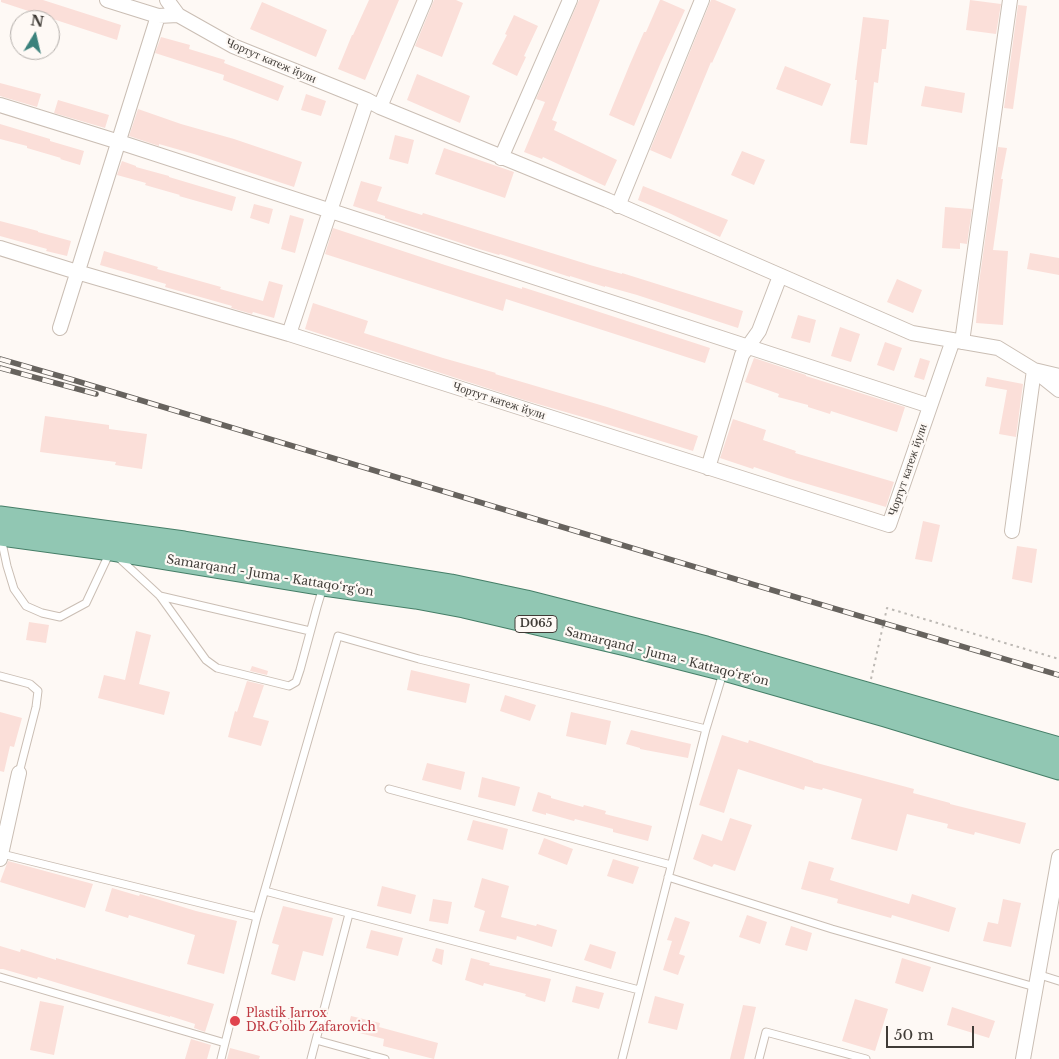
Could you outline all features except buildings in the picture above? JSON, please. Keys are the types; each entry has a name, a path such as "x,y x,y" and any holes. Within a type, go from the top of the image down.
{"main road":[{"name":"Samarqand - Juma - Kattaqo‘rg‘on","path":"0,529 111,550 464,607 1059,748"},
{"name":"Samarqand - Juma - Kattaqo‘rg‘on","path":"0,529 184,542 451,584 706,646 867,692 887,707 1059,769"}],"street":[{"path":"107,0 158,16 178,15"},
{"name":"Чортут катеж йули","path":"0,248 289,334 888,526 930,406 957,341 912,332 367,100 233,46 178,15 167,0"},
{"path":"380,107 425,0"},
{"path":"501,158 570,0"},
{"path":"618,206 702,0"},
{"path":"1010,0 957,341 998,348 1034,370 1059,390"},
{"path":"60,328 158,16"},
{"path":"289,334 367,100"},
{"path":"0,105 330,210 930,406"},
{"path":"708,468 742,355 759,330 780,276"},
{"path":"1034,370 1059,376"},
{"path":"1012,531 1034,370"},
{"path":"1,857 19,773"},
{"path":"1023,1059 1059,857"}],"lane":[{"path":"0,529 7,566 14,589 26,606 42,613 60,617 86,603 111,550 160,596 206,660 218,668 289,686 296,682 316,607 324,585"},
{"path":"160,596 310,631"},
{"path":"221,1059 257,917 338,636 419,659 706,729"},
{"path":"622,1059 706,729 724,670"},
{"path":"0,676 30,684 38,691 36,707 19,773"},
{"path":"389,789 671,865"},
{"path":"1,857 257,917"},
{"path":"668,878 832,929 1036,981 1059,982"},
{"path":"265,890 639,990"},
{"path":"311,1059 349,914"},
{"path":"0,977 225,1043"},
{"path":"759,1059 766,1032 866,1059"},
{"path":"316,1040 385,1059"}],"path":[{"path":"867,692 886,608 1059,659"}],"railway":[{"path":"0,359 1059,675"},
{"path":"0,368 96,394"}],"place":[{"name":"Plastik Jarrox DR.G’olib Zafarovich","path":"235,1021"}]}
